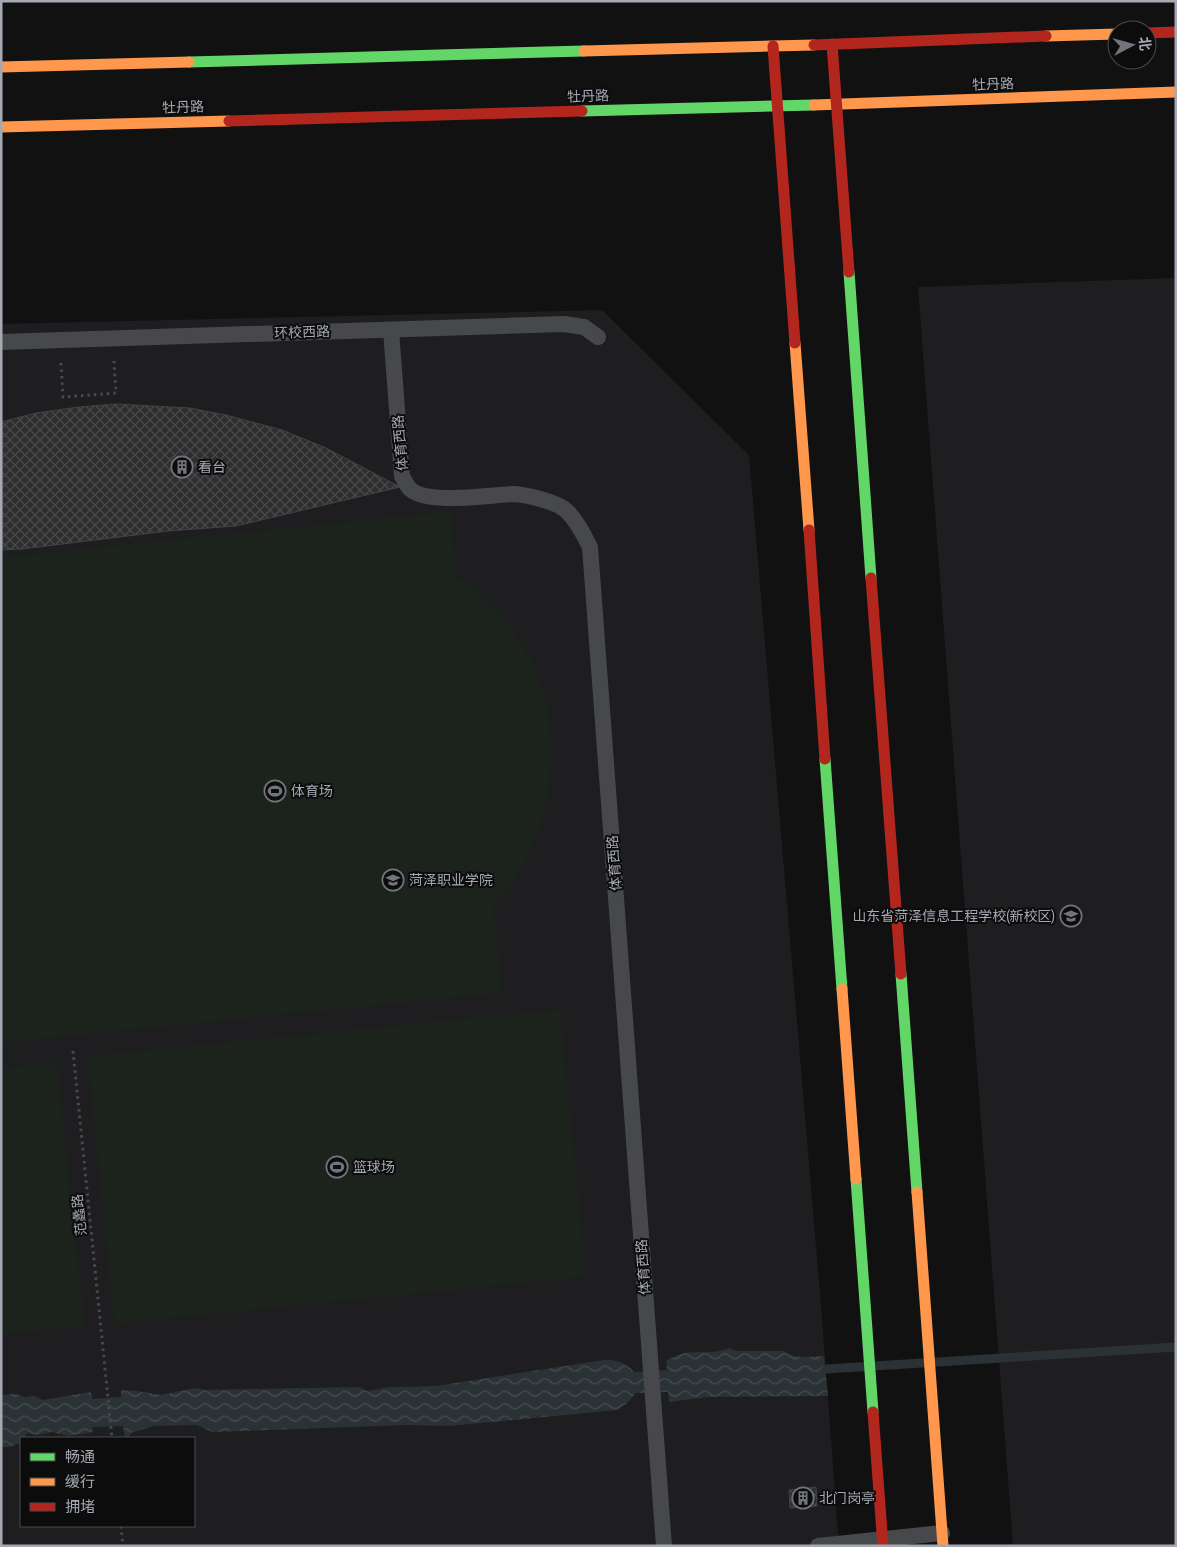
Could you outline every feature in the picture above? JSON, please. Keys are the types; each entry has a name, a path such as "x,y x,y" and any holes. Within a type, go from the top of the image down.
{"main road":[{"path":"1157,33 1176,32"},
{"path":"1,67 773,46 1107,34"},
{"path":"832,44 942,1539"},
{"path":"773,46 883,1542"},
{"name":"牡丹路","path":"1,127 778,106 1176,92"}],"lane":[{"name":"环校西路","path":"1,342 564,324 584,327 598,337"},
{"name":"体育西路","path":"391,330 402,476 410,489 426,496 472,497 515,494 539,499 562,507 580,527 590,547 664,1546"},
{"path":"818,1546 942,1539"}],"path":[{"path":"59,340 63,397 116,393 112,338"},
{"name":"范蠡路","path":"73,1050 112,1437"},
{"path":"121,1527 123,1546"}],"shaded area":[{"name":"山东省菏泽信息工程学校(新校区)","path":"1176,278 1176,1546 1013,1546 918,287"},
{"name":"菏泽职业学院","path":"602,310 749,455 821,1305 839,1546 1,1546 1,324"},
{"name":"体育场","path":"451,511 457,576 486,598 519,640 538,675 550,721 552,745 551,770 548,795 542,819 535,842 525,863 494,906 502,993 1,1043 1,557"},
{"name":"篮球场","path":"560,1009 587,1277 114,1324 87,1056"},
{"path":"57,1062 85,1326 1,1334 1,1068"}],"water":[{"path":"730,1348 736,1351 784,1351 798,1357 824,1356 828,1396 708,1397 669,1402 668,1392 636,1393 626,1404 617,1410 449,1426 407,1425 212,1432 197,1425 153,1426 131,1433 129,1437 125,1437 123,1426 93,1427 93,1432 69,1436 52,1432 37,1435 27,1433 25,1437 20,1437 20,1443 9,1447 1,1447 1,1395 33,1396 43,1400 91,1392 92,1399 121,1397 121,1390 161,1395 195,1388 204,1390 359,1387 367,1391 391,1387 436,1386 604,1360 620,1362 634,1372 667,1370 666,1361 678,1355 715,1352"}],"building":[{"name":"看台","path":"116,404 190,408 226,415 282,430 326,448 400,487 236,526 168,531 1,550 1,422 36,413"},
{"name":"北门岗亭","path":"816,1487 817,1506 790,1508 789,1490"}],"waterway":[{"path":"826,1369 1176,1347"}],"traffic: fast":[{"path":"189,62 584,51"},
{"path":"582,111 814,105"},
{"path":"849,272 871,578"},
{"path":"825,759 842,989"},
{"path":"901,974 917,1192"},
{"path":"856,1179 873,1412"}],"traffic: slow":[{"path":"1046,36 1107,34"},
{"path":"584,51 814,45"},
{"path":"1,67 189,62"},
{"path":"814,105 1176,92"},
{"path":"1,127 229,121"},
{"path":"795,343 809,530"},
{"path":"842,989 856,1179"},
{"path":"917,1192 943,1546"}],"traffic: jam":[{"path":"1157,33 1176,32"},
{"path":"814,45 1046,36"},
{"path":"832,44 849,272"},
{"path":"773,46 795,343"},
{"path":"229,121 582,111"},
{"path":"809,530 825,759"},
{"path":"871,578 901,974"},
{"path":"873,1412 883,1546"}],"place":[{"name":"看台","path":"182,467"},
{"name":"体育场","path":"275,791"},
{"name":"菏泽职业学院","path":"393,880"},
{"name":"山东省菏泽信息工程学校(新校区)","path":"1071,916"},
{"name":"篮球场","path":"337,1167"},
{"name":"北门岗亭","path":"803,1498"}]}
